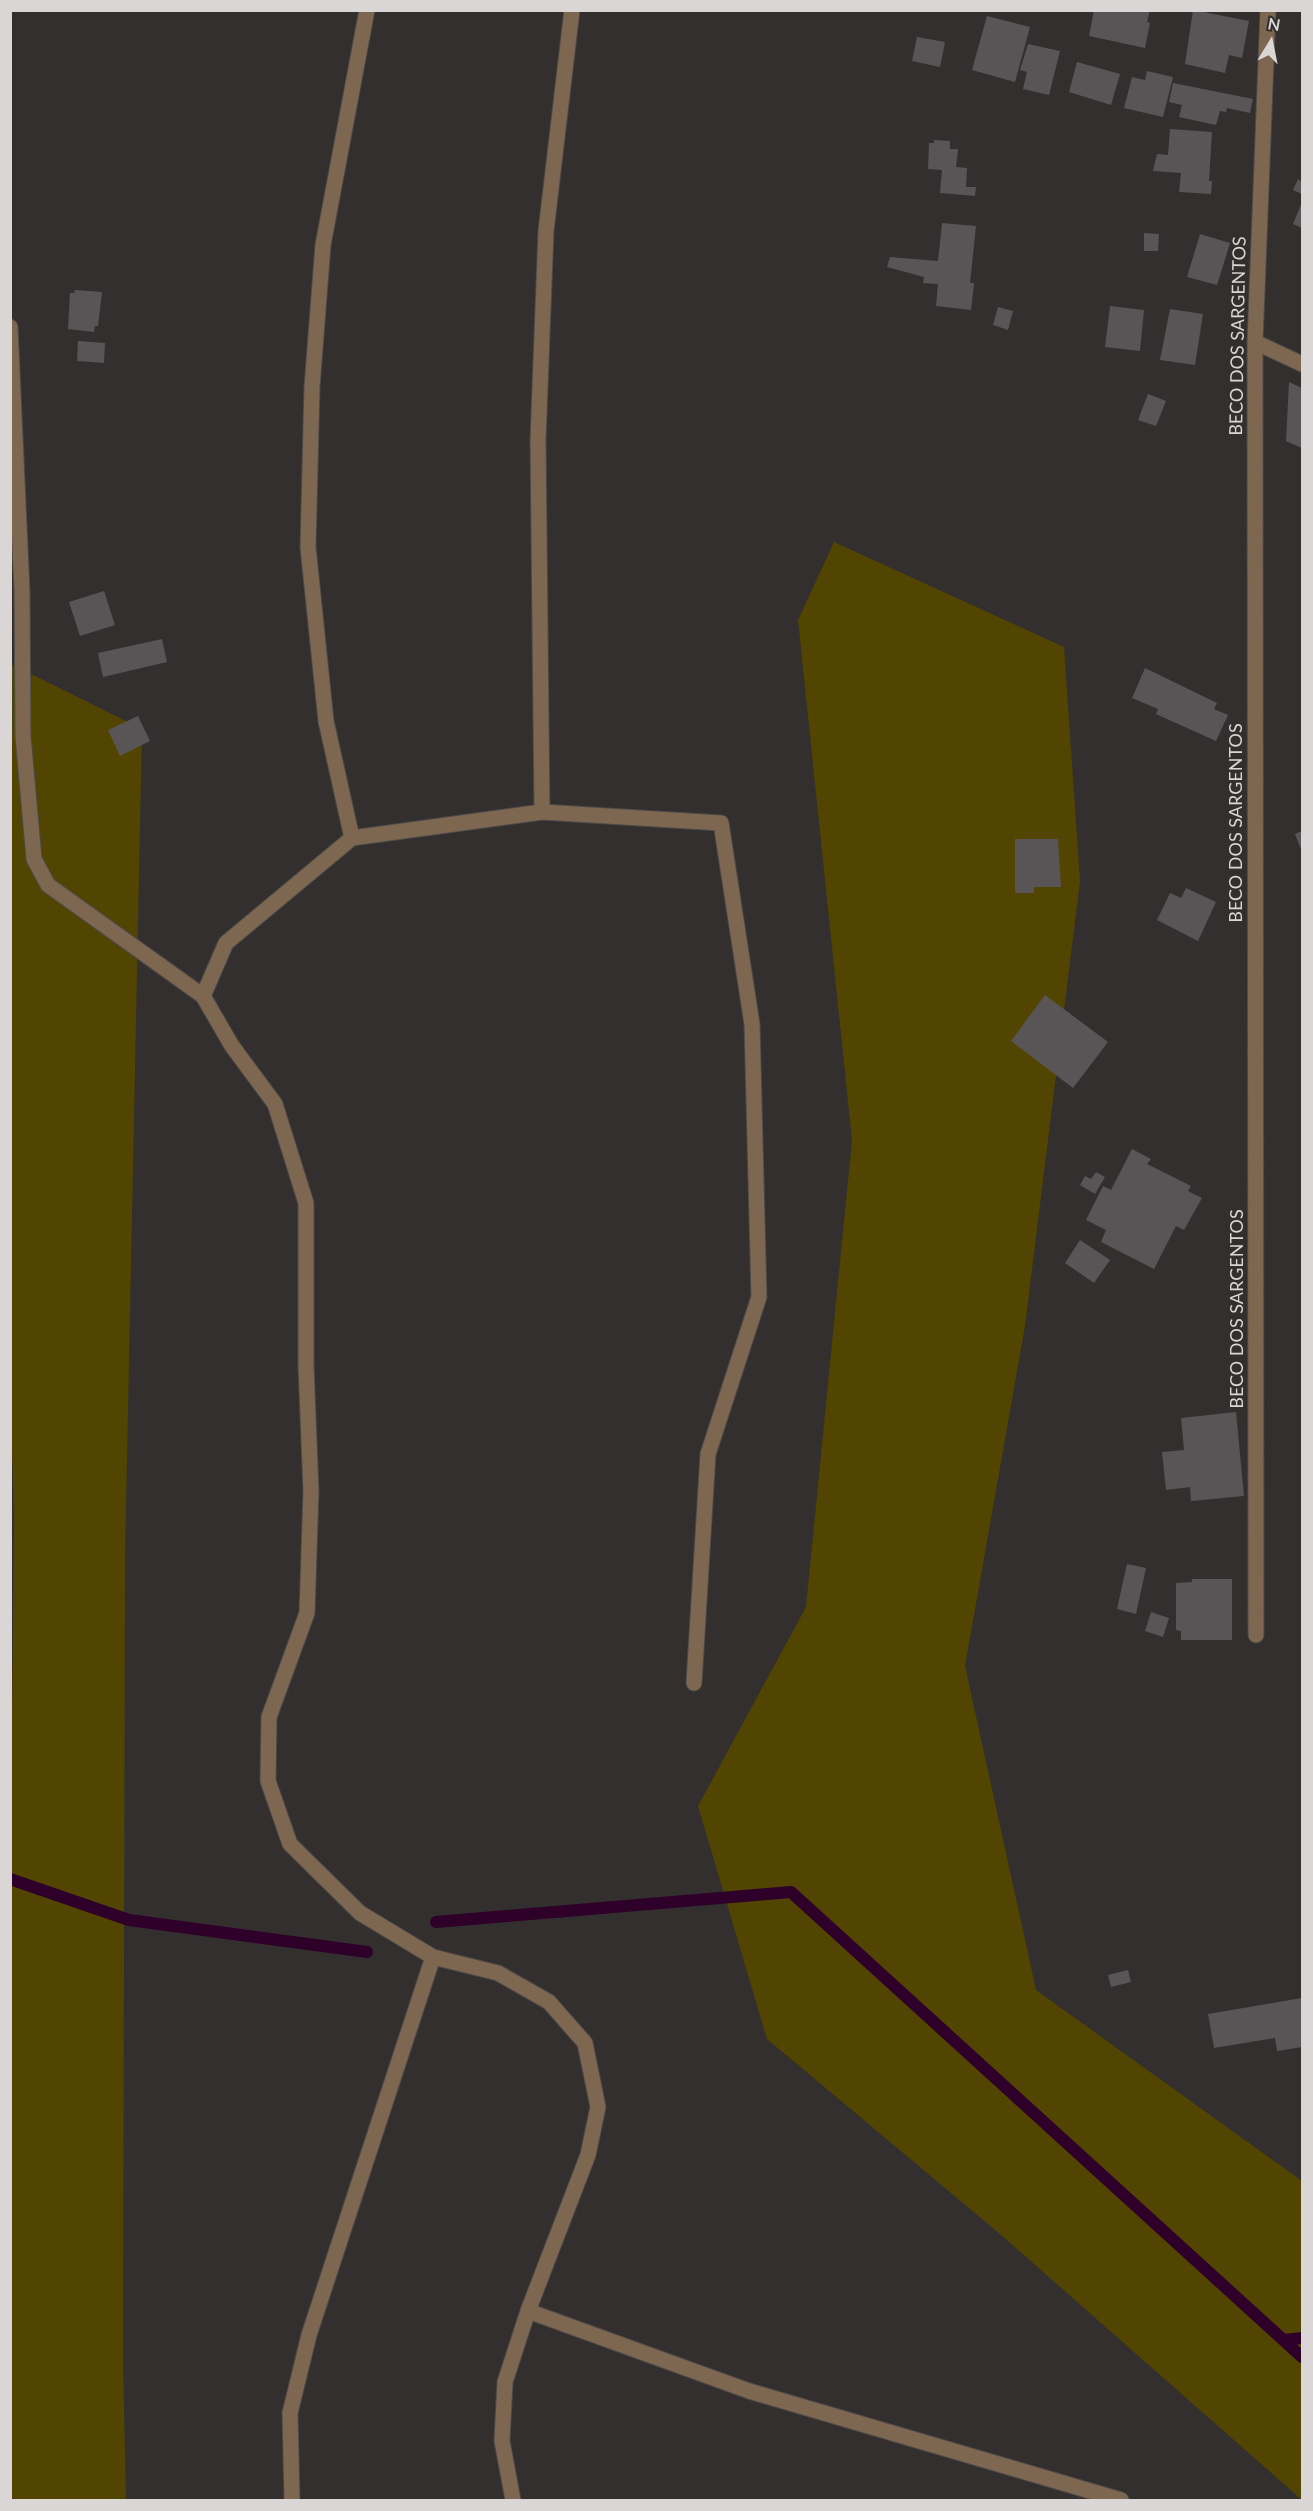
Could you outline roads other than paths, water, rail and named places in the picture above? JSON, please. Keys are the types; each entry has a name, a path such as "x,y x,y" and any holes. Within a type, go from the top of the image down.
{"street":[{"path":"352,838 326,721 308,536 312,387 323,245 367,10"},
{"path":"542,812 538,440 546,231 572,10"},
{"name":"BECO DOS SARGENTOS","path":"1256,1635 1255,342 1268,10"},
{"path":"10,327 22,591 23,736 34,859 48,885 203,996 232,1046 275,1104 306,1203 306,1366 311,1491 307,1613 269,1717 268,1781 290,1844 360,1913 433,1957 498,1973 549,2002 585,2043 598,2107 588,2155 528,2311 506,2382 502,2441 513,2500"},
{"path":"1255,342 1302,364"},
{"path":"203,996 226,943 352,838 542,812 721,823 752,1024 759,1297 708,1454 694,1683"},
{"path":"292,2500 291,2413 309,2335 433,1957"},
{"path":"528,2311 749,2391 1121,2500"}],"waterway":[{"path":"10,1879 129,1920 367,1952"},
{"path":"436,1922 791,1892 1302,2357"},
{"path":"1284,2340 1302,2338"}]}
